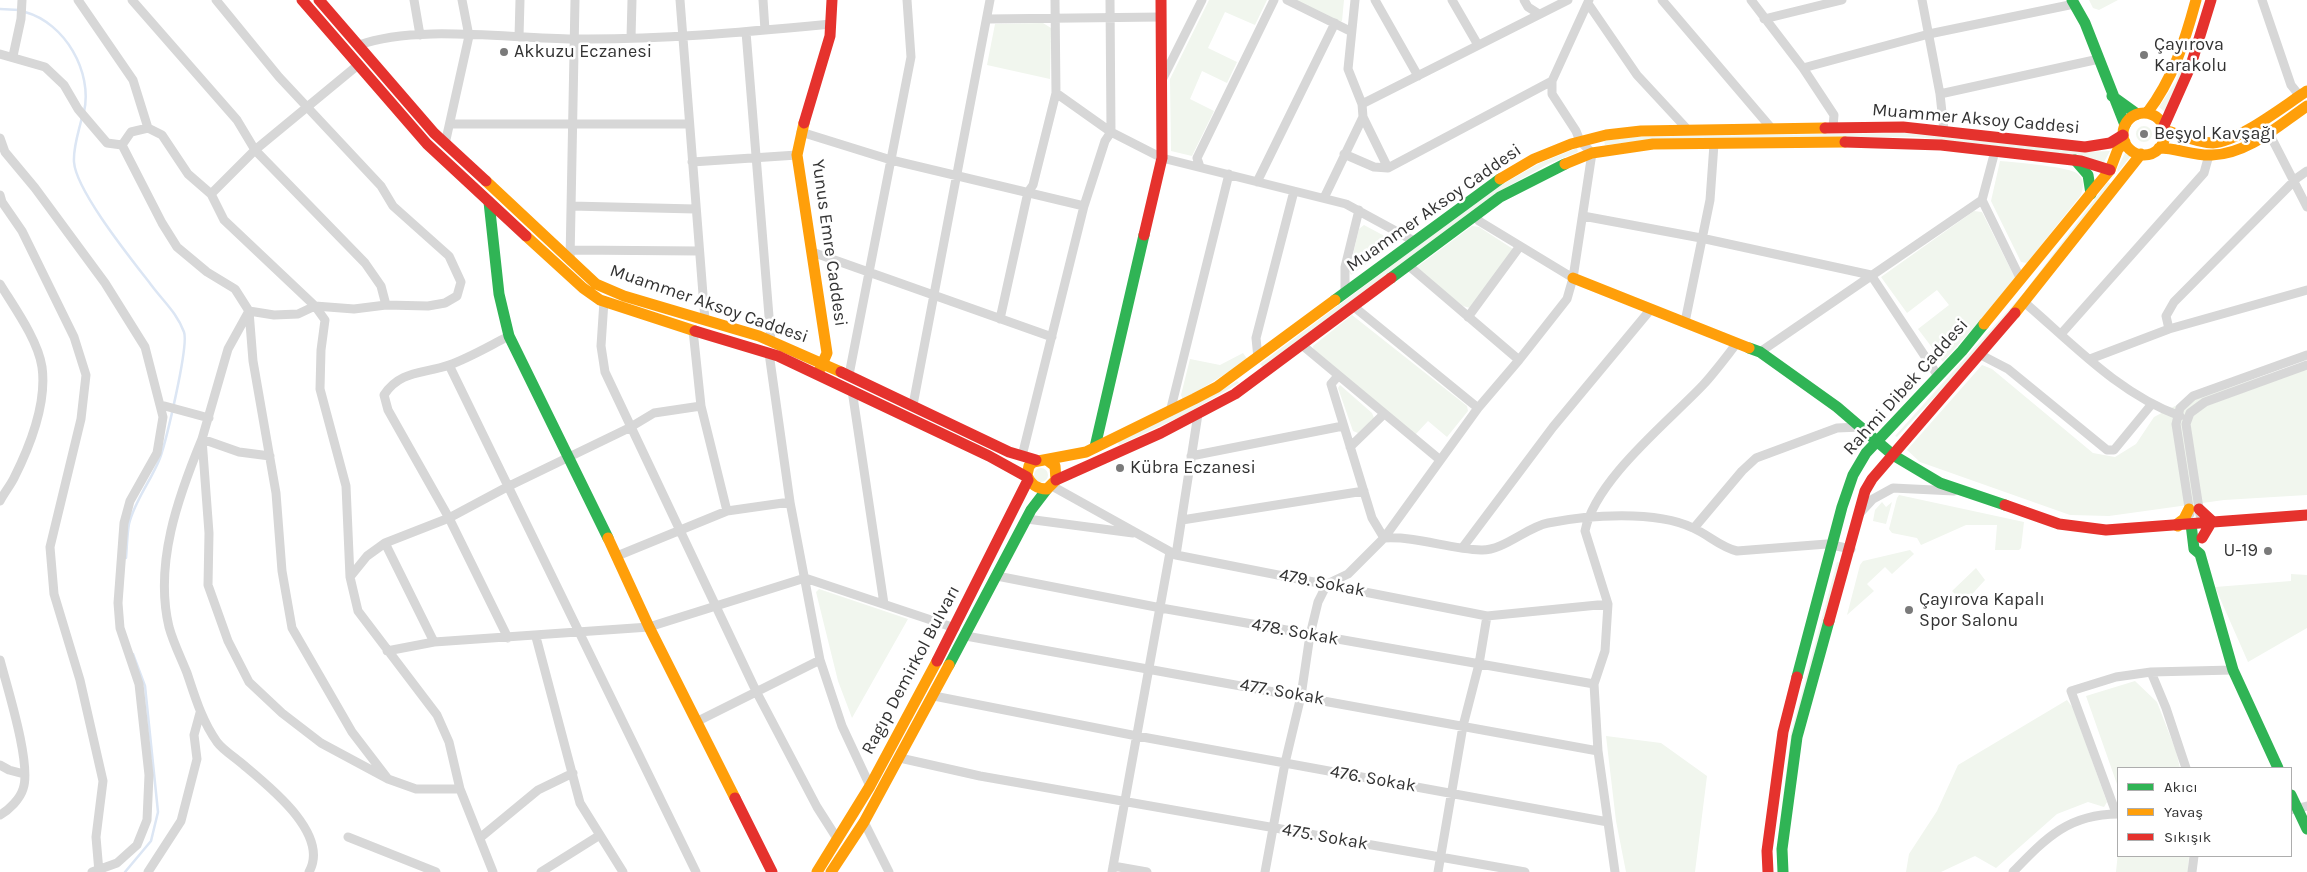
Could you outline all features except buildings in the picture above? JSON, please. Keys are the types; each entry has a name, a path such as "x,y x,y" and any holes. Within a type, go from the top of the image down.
{"main road":[{"path":"302,0 427,144 562,269 594,296 693,330 821,369 852,390 1028,478 1036,488 1051,485 1198,414 1250,384 1476,215 1528,180 1563,163 1592,153 1640,145 1888,142 2075,160 2088,162 2123,174"},
{"name":"Muammer Aksoy Caddesi","path":"319,0 445,144 570,256 588,278 612,292 771,340 821,369 849,375 989,443 1022,456 1042,460 1071,456 1094,447 1170,412 1217,387 1414,241 1519,167 1554,150 1580,141 1619,132 1886,127 1944,131 2084,147 2110,143 2124,134"},
{"name":"Yunus Emre Caddesi","path":"821,369 827,353 797,155 801,132 830,36 832,0"},
{"path":"1094,447 1162,158 1161,0"},
{"name":"Rahmi Dibek Caddesi","path":"1768,872 1766,851 1783,732 1832,545 1853,476 1866,453 1938,376 2021,280 2110,170 2128,120 2142,114 2161,97 2173,74 2196,0"},
{"path":"2212,0 2192,65 2164,129 2164,136 2159,148 2174,148 2209,155 2218,155 2240,149 2307,106"},
{"path":"2073,2 2085,23 2124,134 2132,151 2141,154"},
{"path":"2112,96 2142,114 2157,118 2164,129 2197,140 2222,141 2238,134 2303,93"},
{"name":"Rahmi Dibek Caddesi","path":"1784,872 1782,849 1797,737 1851,549 1857,516 1872,479 1981,355 2123,174 2141,154 2152,153 2159,148"},
{"path":"2075,160 2082,165 2089,176 2091,194"},
{"path":"489,202 499,294 509,336 617,556 648,627 698,722 772,872"},
{"path":"1573,278 1760,352 1837,407 1893,454 1940,482 2059,524 2106,530 2307,515"},
{"path":"1028,478 1029,467 1042,460 1055,466 1057,473 1051,485"},
{"name":"Ragıp Demirkol Bulvarı","path":"817,872 870,786 955,628 1028,478"},
{"name":"Ragıp Demirkol Bulvarı","path":"831,872 864,822 900,758 1027,519 1051,485"},
{"path":"2176,525 2194,509 2201,522 2198,539"},
{"path":"2198,539 2201,522"},
{"path":"2176,525 2198,539 2203,548 2200,554 2233,670 2278,767"},
{"path":"2292,797 2307,829"}],"street":[{"path":"78,0 133,80 148,128"},
{"path":"132,0 237,120 255,150 365,263 381,286 386,305"},
{"path":"216,0 308,107 381,186 394,206 449,256 461,282 457,296 445,303 428,306 386,305 354,309 315,306 298,314 274,315 249,311"},
{"path":"414,0 420,35"},
{"path":"445,144 469,36 462,0"},
{"path":"519,37 520,0"},
{"path":"575,0 570,256 699,251"},
{"path":"631,38 632,0"},
{"path":"680,0 681,38 705,320"},
{"path":"763,0 765,30"},
{"path":"849,375 911,56 907,0"},
{"path":"913,405 988,19 990,0"},
{"path":"1000,319 1028,192 1033,185 1056,93 1055,0"},
{"path":"1022,456 1084,206 1105,141 1111,132 1110,0"},
{"path":"1161,83 1202,0"},
{"path":"1200,167 1197,158 1274,0"},
{"path":"1287,0 1350,31"},
{"path":"1355,0 1350,31 1348,69 1362,104 1363,117 1388,168"},
{"path":"1376,0 1418,76"},
{"path":"1452,0 1478,45"},
{"path":"1524,0 1528,7 1539,14"},
{"path":"1362,104 1568,0"},
{"path":"1662,0 1772,129"},
{"path":"1751,0 1803,68 1834,116 1833,127"},
{"path":"1764,19 1842,0"},
{"path":"1922,0 1940,94 1944,131"},
{"path":"2262,0 2291,85 2303,93"},
{"path":"1265,872 1286,763 1302,696 1310,635 1318,602 1327,584 1348,574 1384,538 1439,459 1478,408 1567,299 1573,278 1584,216 1592,153 1580,141 1576,131 1552,94 1552,81 1589,2"},
{"path":"1589,2 1637,75 1688,130"},
{"path":"1803,68 1929,34 2073,2"},
{"path":"13,56 22,17 22,4"},
{"path":"988,19 1161,17"},
{"path":"1257,182 1335,23"},
{"path":"359,45 378,39 420,35 573,39 681,38 831,24"},
{"path":"746,32 771,340"},
{"path":"0,54 13,56 45,67 64,85 78,108 107,143 122,144"},
{"path":"1940,94 2098,59"},
{"path":"211,194 255,150 358,65"},
{"path":"1344,154 1374,168 1388,168 1552,81"},
{"path":"1056,93 1111,132 1162,158 1346,204 1414,241"},
{"path":"1324,198 1363,117"},
{"path":"450,124 688,124"},
{"path":"122,144 131,132 148,128 162,135 188,174 211,194 224,220 315,306 326,320 321,350 320,389 346,486 350,577 358,611 437,715 449,742 460,789 493,872"},
{"path":"801,132 891,160 1084,206"},
{"path":"2268,132 2307,207"},
{"path":"0,138 5,152 35,188 105,283 145,347 164,405 157,453 130,501 124,523 118,603 120,628 139,684 149,775 147,820 137,845 117,863 97,871 96,837 103,781 82,688 54,594 50,547 80,419 86,375 74,337 22,231 2,202 0,195"},
{"path":"122,144 162,223 177,247 207,272 235,290 249,311 253,361 276,493 282,571 292,628 352,732 388,779"},
{"path":"1685,322 1710,200 1714,144"},
{"path":"1994,151 1982,200 2021,280"},
{"path":"692,162 797,155"},
{"path":"2061,334 2204,173 2209,155"},
{"path":"2168,329 2166,316 2174,302 2307,171"},
{"path":"1170,412 1229,174"},
{"path":"1258,358 1256,338 1294,190"},
{"path":"1760,352 1982,200"},
{"path":"571,206 696,209"},
{"path":"1345,292 1345,267 1359,210"},
{"path":"1476,215 1478,222 1573,278"},
{"path":"1584,216 1701,238 1871,275 1938,376"},
{"path":"1468,317 1520,246"},
{"path":"812,252 1052,338"},
{"path":"1409,266 1519,360"},
{"path":"0,284 20,315 42,366 41,400 29,444 14,479 0,500"},
{"path":"2090,359 2168,329 2307,290"},
{"path":"604,301 601,346 605,372 629,428 680,529 756,692 817,807 838,840"},
{"path":"2024,302 2120,385 2151,404 2187,419"},
{"path":"1353,306 1478,408"},
{"path":"1463,547 1553,427 1651,309"},
{"path":"249,311 228,349 209,418 185,482 169,537 165,575 169,627 200,713 218,744 284,799 312,838 312,866 309,872"},
{"path":"693,330 701,406 727,511"},
{"path":"508,638 449,518 388,410 384,395 391,385 409,374 449,365 509,336"},
{"path":"1615,872 1598,751 1594,684 1605,651 1608,604 1585,531 1588,519 1616,473 1705,383 1737,343"},
{"path":"1302,345 1439,459"},
{"path":"769,353 790,502 820,660 842,726 870,786"},
{"path":"1981,355 2008,369 2107,450 2114,450 2121,444 2151,404"},
{"path":"2201,522 2194,509 2176,424 2180,408 2193,396 2307,355"},
{"path":"449,365 696,872"},
{"path":"2194,509 2187,419 2195,409 2205,402 2307,365"},
{"path":"1338,376 1331,384 1372,518 1384,538"},
{"path":"852,390 884,604"},
{"path":"164,405 209,418"},
{"path":"350,577 368,556 385,543 449,518 507,487 629,428 654,413 701,406"},
{"path":"1147,872 1113,869 1161,608 1182,520 1198,414"},
{"path":"1350,447 1384,414"},
{"path":"1191,456 1344,426"},
{"path":"1694,528 1742,471 1756,458 1837,428 1861,428"},
{"path":"202,439 239,452 270,456"},
{"path":"202,439 209,533 208,585 228,641 249,682 282,714 321,743 388,779 416,789 460,789"},
{"name":"479. Sokak","path":"1051,485 1173,554 1487,616 1608,604"},
{"path":"1857,516 1873,499 1893,488 1968,492"},
{"path":"1182,520 1364,491"},
{"path":"617,556 727,511 790,502"},
{"path":"1384,538 1402,537 1483,550 1513,540 1546,523 1640,515 1669,519 1694,528 1726,548 1737,551 1832,545 1851,549"},
{"path":"1027,519 1138,534"},
{"path":"385,543 434,642"},
{"name":"478. Sokak","path":"997,576 1310,635 1594,684"},
{"path":"387,651 434,642 536,637 648,627 805,578 955,628"},
{"path":"1438,872 1463,726 1480,664 1487,616"},
{"name":"477. Sokak","path":"966,636 1598,751"},
{"path":"536,637 580,803 623,872"},
{"path":"0,660 22,748 24,774 24,789 17,799 0,815"},
{"path":"698,722 820,660"},
{"path":"2013,872 2046,838 2064,826 2117,813 2071,692 2116,677 2151,672 2233,670"},
{"path":"2151,672 2166,708 2186,767"},
{"name":"476. Sokak","path":"934,696 1138,736 1608,822"},
{"path":"148,872 181,821 197,759 194,735 200,713"},
{"name":"475. Sokak","path":"900,758 980,776 1525,872"},
{"path":"0,765 9,770 24,774"},
{"path":"480,837 538,790 573,773"},
{"path":"864,822 890,872"},
{"path":"542,872 600,835"},
{"path":"348,836 436,872"},
{"path":"2192,872 2194,857"}],"shaded area":[{"path":"1209,0 1267,0 1255,25 1225,12 1208,48 1237,62 1227,83 1202,71 1190,99 1214,111 1192,156 1171,151 1170,79"},
{"path":"1295,0 1344,0 1342,21 1339,23"},
{"path":"2089,0 2118,0 2099,10 2093,8"},
{"path":"1043,23 1051,28 1050,79 987,65 995,24"},
{"path":"2181,67 2185,68 2165,112 2159,107 2176,81"},
{"path":"2144,126 2150,128 2152,134 2150,140 2144,142 2138,140 2136,134 2138,128"},
{"path":"1905,133 2084,152 2110,151 2104,162 1990,145 1916,137 1658,139 1605,145 1604,141 1631,137"},
{"path":"1577,148 1578,152 1548,164 1498,192 1263,367 1260,364 1494,189 1540,163"},
{"path":"2127,149 2133,153 2118,172 2117,169"},
{"path":"2000,161 2065,169 2078,174 2083,181 2081,195 2027,263 2021,262 1991,201"},
{"path":"2108,182 2111,184 1979,350 1897,437 1895,436 2022,295"},
{"path":"1974,211 1982,212 2016,280 1943,362 1918,329 1949,305 1937,290 1907,313 1881,277"},
{"path":"1364,225 1392,240 1394,244 1351,275 1349,271 1359,229"},
{"path":"1472,226 1479,227 1513,249 1470,308 1463,306 1422,274 1417,267"},
{"path":"1352,315 1467,406 1468,411 1447,437 1428,421 1415,435 1314,352 1313,346"},
{"path":"1243,353 1248,360 1183,400 1181,395 1190,359 1220,365"},
{"path":"2307,361 2307,495 2224,500 2109,516 2070,515 1920,462 1907,450 1982,365 1992,369 2093,453 2115,457 2136,444 2154,417 2175,406"},
{"path":"1237,381 1239,383 1186,414 1119,445 1117,441 1209,397"},
{"path":"1340,385 1372,413 1374,418 1358,433 1353,431 1338,388"},
{"path":"1038,468 1044,468 1048,475 1044,482 1038,482 1034,478 1034,472"},
{"path":"1899,495 2024,522 2021,548 2019,550 1995,550 1997,525 1966,525 1921,545 1917,538 1892,533 1889,529"},
{"path":"1882,502 1886,507 1892,502 1886,524 1873,521 1875,510"},
{"path":"1910,550 1914,554 1892,574 1885,567 1867,584 1874,591 1847,615 1860,565 1863,561"},
{"path":"1837,562 1840,563 1776,854 1791,733"},
{"path":"1976,568 1985,580 1964,603 1952,591"},
{"path":"2291,574 2307,575 2307,628 2248,662 2215,587 2291,581"},
{"path":"819,589 908,619 852,718 838,681 816,592"},
{"path":"2135,681 2157,702 2176,751 2180,767 2117,767 2117,784 2086,696"},
{"path":"2067,700 2073,708 2107,802 2104,807 2088,802 2057,814 1996,868 1975,856 1941,872 1906,872 1909,854 1937,811 1958,765"},
{"path":"1606,736 1661,743 1707,776 1695,872 1626,872 1616,821"},
{"path":"2118,857 2189,857 2188,872 2116,872"}],"waterway":[{"path":"0,9 19,10"},
{"path":"25,12 39,18 52,27 64,38 73,51 84,81 86,97 84,112"},
{"path":"82,117 74,156 77,175 106,225 174,313 184,332 185,341 167,433 160,458 139,499 129,524 126,558"},
{"path":"125,872 151,841 158,812 145,686 133,654"}],"traffic: fast":[{"path":"2072,0 2085,23 2125,125"},
{"path":"2112,96 2137,114"},
{"path":"2075,160 2088,175 2091,194"},
{"path":"1391,278 1500,197 1565,164"},
{"path":"1335,300 1500,179"},
{"path":"489,202 499,294 509,336 608,538"},
{"path":"1095,447 1144,235"},
{"path":"1797,677 1842,507 1853,475 1866,453 1962,351 1984,324"},
{"path":"1749,348 1760,352 1837,407 1893,455 1940,483 2005,505"},
{"path":"949,665 1031,510 1047,489"},
{"path":"2191,524 2194,549 2200,554 2233,670 2278,767"},
{"path":"1783,872 1782,849 1797,737 1829,621"},
{"path":"2292,797 2307,829"}],"traffic: slow":[{"path":"2147,113 2171,73 2196,0"},
{"path":"2164,130 2200,142 2213,143 2223,141 2248,130 2307,91"},
{"path":"2159,148 2205,155 2238,150 2274,130 2307,106"},
{"path":"2144,113 2159,119 2165,134 2159,149 2144,155 2129,149 2123,134 2129,119 2144,113"},
{"path":"804,123 797,155 827,353 820,369"},
{"path":"1500,179 1534,159 1571,144 1606,135 1641,131 1825,128"},
{"path":"1565,164 1592,153 1653,144 1845,142"},
{"path":"1984,324 2110,170 2118,149 2125,142"},
{"path":"2015,313 2141,154"},
{"path":"486,181 596,284 624,296 759,336 841,372"},
{"path":"526,236 583,288 600,300 695,331"},
{"path":"1573,278 1749,348"},
{"path":"1047,460 1055,466 1056,480 1047,489 1043,489 1032,484 1027,475 1029,466 1033,462 1086,452 1217,387 1335,300"},
{"path":"2178,526 2176,525 2184,519 2189,509"},
{"path":"608,538 649,627 735,798"},
{"path":"817,872 870,786 937,661"},
{"path":"831,872 864,822 949,665"}],"traffic: jam":[{"path":"302,0 427,144 526,236"},
{"path":"319,0 434,133 486,181"},
{"path":"804,123 830,36 832,0"},
{"path":"1144,235 1162,158 1161,0"},
{"path":"2163,128 2191,65 2211,0"},
{"path":"1825,128 1903,127 2085,147 2110,143 2123,135"},
{"path":"1845,142 1941,145 2081,161 2110,170"},
{"path":"1056,480 1161,433 1235,394 1391,278"},
{"path":"1829,621 1865,491 1872,479 2015,313"},
{"path":"695,331 778,356 989,456 1027,477"},
{"path":"841,372 1009,452 1036,460"},
{"path":"937,661 1028,480"},
{"path":"2005,505 2059,524 2106,530 2307,515"},
{"path":"2199,509 2212,521 2202,538"},
{"path":"1768,872 1767,851 1783,732 1797,677"},
{"path":"735,798 772,872"}],"place":[{"name":"Akkuzu Eczanesi","path":"504,52"},
{"name":"Çayırova Karakolu","path":"2144,55"},
{"name":"Beşyol Kavşağı","path":"2144,134"},
{"name":"Kübra Eczanesi","path":"1120,468"},
{"name":"U-19","path":"2268,551"},
{"name":"Çayırova Kapalı Spor Salonu","path":"1909,610"}]}
